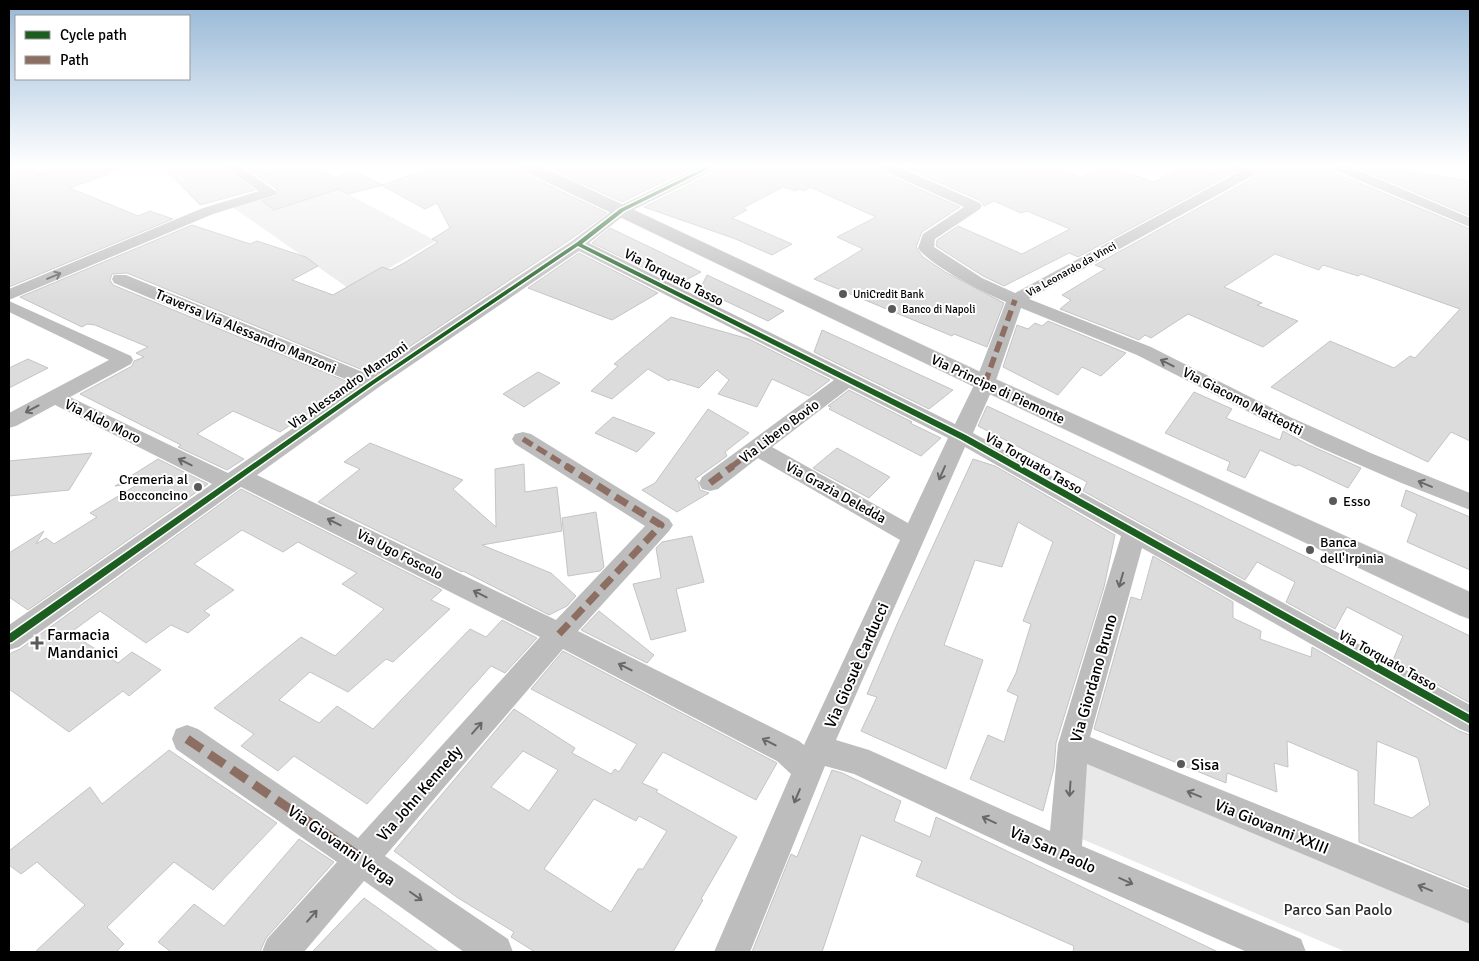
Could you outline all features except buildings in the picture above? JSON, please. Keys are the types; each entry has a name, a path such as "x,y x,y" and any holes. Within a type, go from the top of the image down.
{"main road":[{"name":"Via Principe di Piemonte","path":"626,212 985,383 1470,606"}],"street":[{"path":"9,295 206,212"},
{"name":"Via Alessandro Manzoni","path":"13,631 578,244 620,212"},
{"name":"Via Giacomo Matteotti","path":"966,212 928,237 926,248 964,275 1015,300 1143,351 1302,431 1470,502"},
{"name":"Via Leonardo da Vinci","path":"1015,300 1176,212"},
{"path":"1444,212 1470,223"},
{"name":"Via Torquato Tasso","path":"578,244 963,437 1470,720"},
{"name":"Traversa Via Alessandro Manzoni","path":"120,279 372,384"},
{"path":"985,383 1015,300"},
{"name":"Via Aldo Moro","path":"9,306 124,360 55,397"},
{"name":"Via Libero Bovio","path":"710,483 848,379"},
{"name":"Via Giosuè Carducci","path":"732,952 813,760 956,444 963,437 962,432 985,383"},
{"path":"9,421 55,397"},
{"name":"Via Aldo Moro","path":"55,397 234,480"},
{"path":"523,439 662,525 559,634"},
{"name":"Via Grazia Deledda","path":"757,448 914,537"},
{"name":"Via Ugo Foscolo","path":"234,480 559,634 788,751 813,760"},
{"name":"Via Giordano Bruno","path":"1065,855 1073,744 1134,534"},
{"name":"Via John Kennedy","path":"280,952 559,634"},
{"name":"Via Giovanni Verga","path":"187,739 362,858 495,952"},
{"name":"Via Giovanni XXIII","path":"1073,744 1470,907"},
{"name":"Via San Paolo","path":"813,760 858,760 1065,855 1288,952"}],"green space":[{"path":"239,212 381,212 436,241 351,290"},
{"name":"Parco San Paolo","path":"1087,762 1470,924 1470,952 1346,952 1075,836"}],"marked path":[{"path":"985,383 1015,300"},
{"path":"523,439 661,525 559,634"},
{"path":"710,483 757,448"},
{"path":"187,739 362,858"}],"cycle path":[{"path":"9,639 372,383 578,244 620,212"},
{"path":"578,244 963,437 1470,720"}],"place":[{"name":"UniCredit Bank","path":"843,294"},
{"name":"Banco di Napoli","path":"892,309"},
{"name":"Cremeria al Bocconcino","path":"198,487"},
{"name":"Esso","path":"1333,501"},
{"name":"Banca dell'Irpinia","path":"1310,550"},
{"name":"Farmacia Mandanici","path":"37,643"},
{"name":"Sisa","path":"1181,764"}]}
